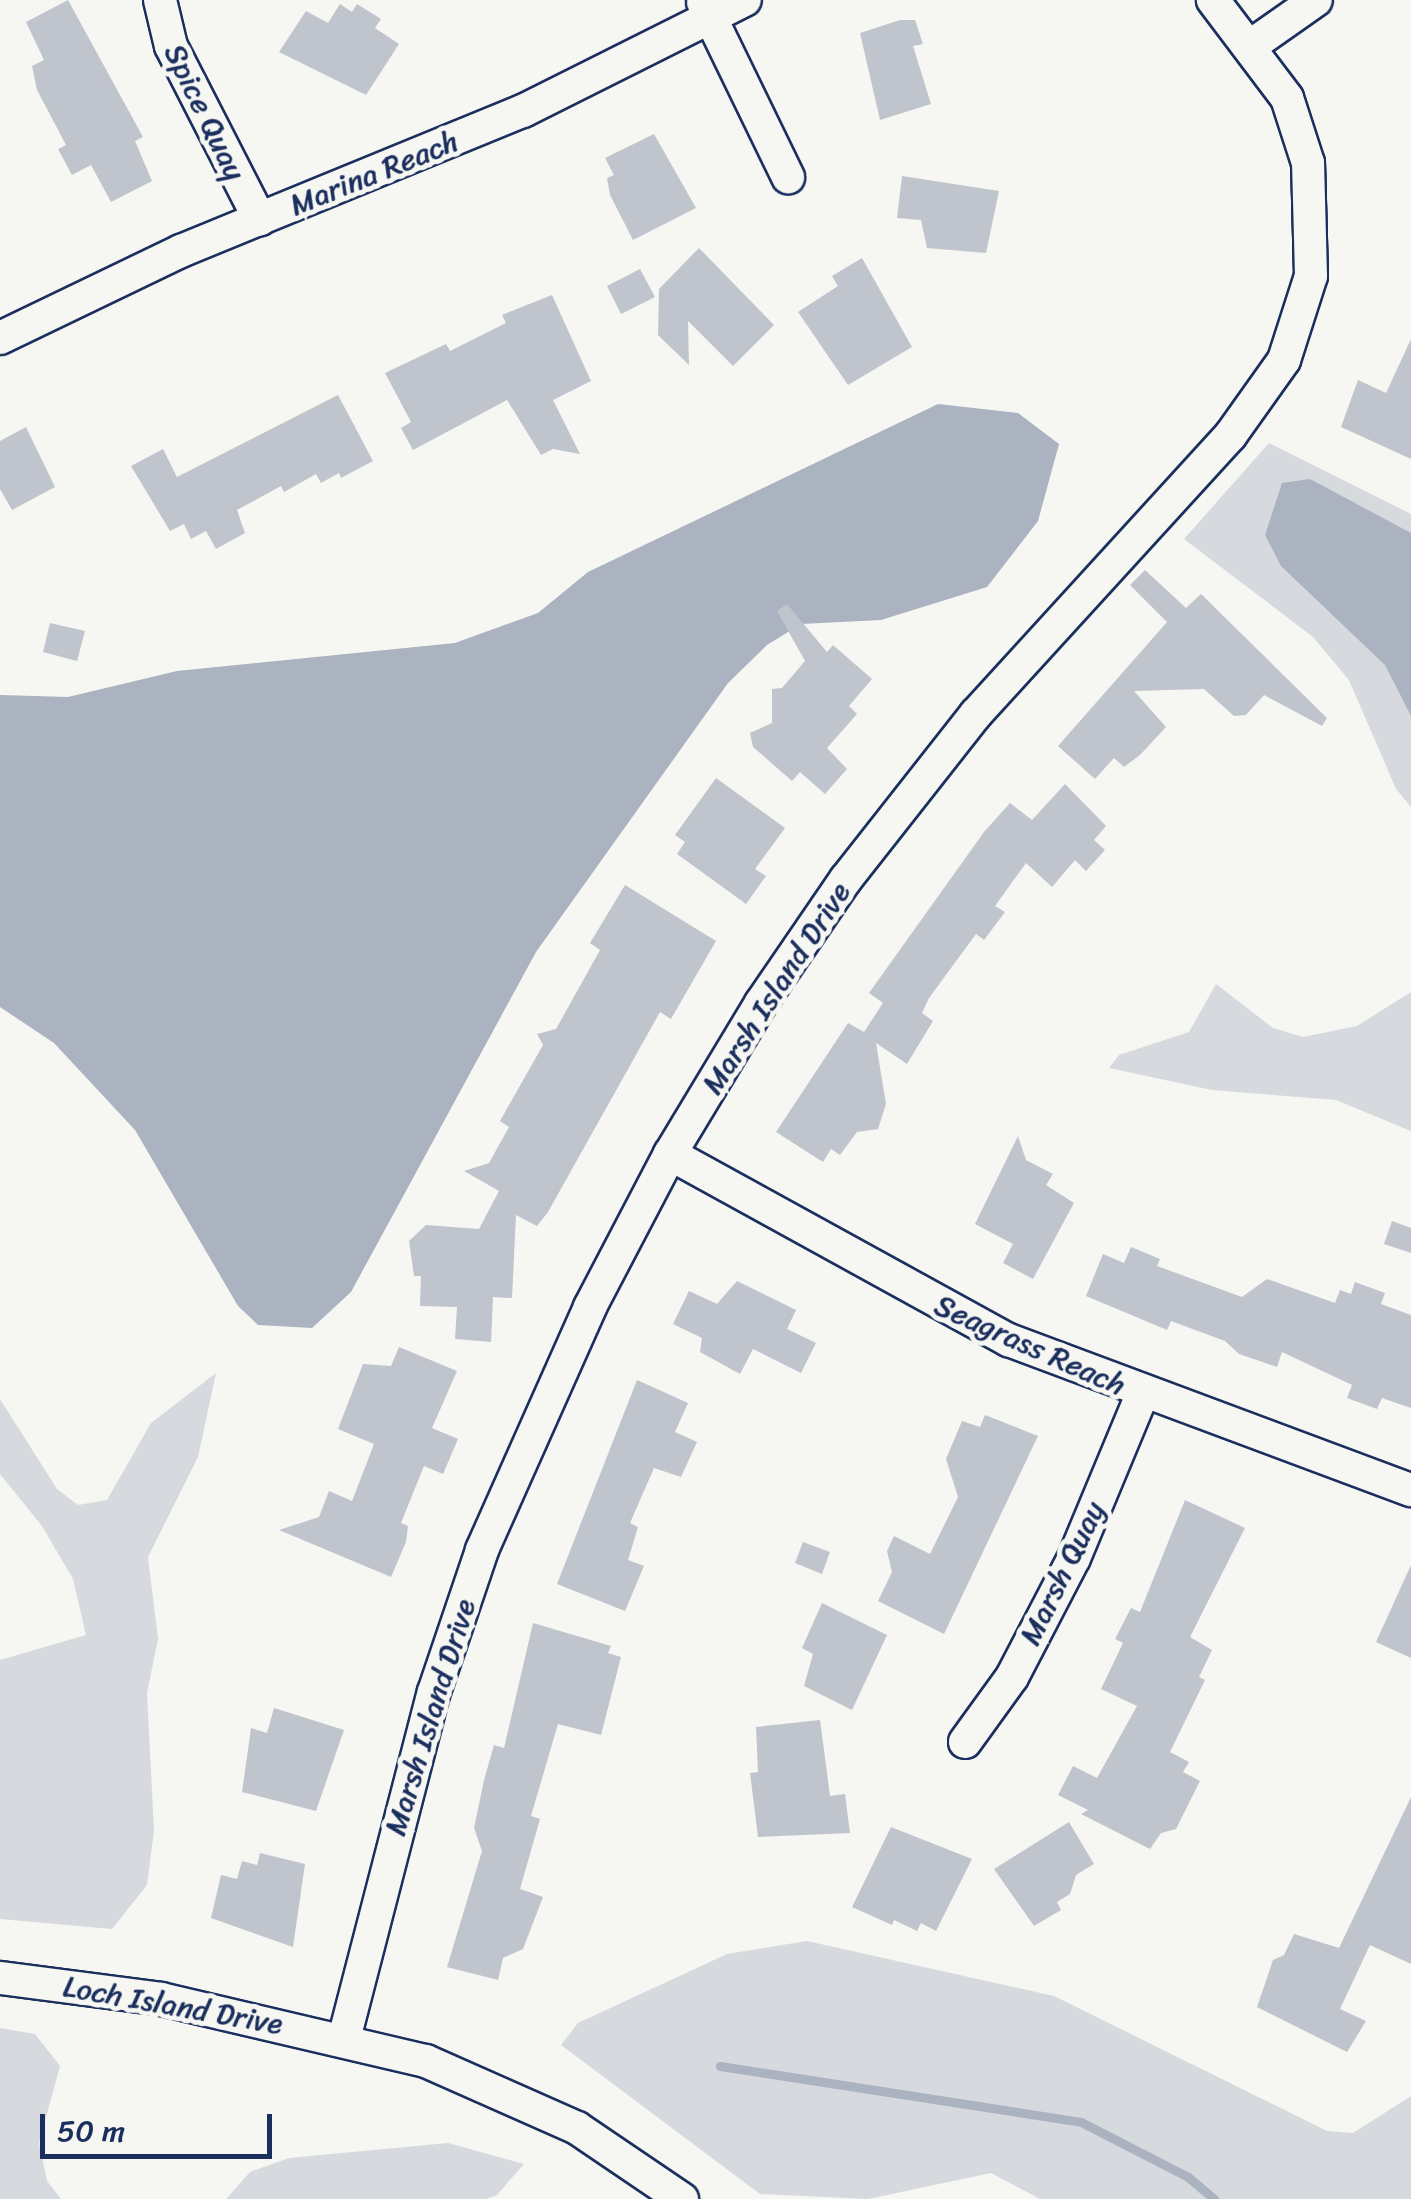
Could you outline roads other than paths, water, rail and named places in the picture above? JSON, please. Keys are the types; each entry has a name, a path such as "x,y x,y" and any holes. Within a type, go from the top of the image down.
{"street":[{"name":"Spice Quay","path":"160,0 171,46 260,220"},
{"name":"Marina Reach","path":"0,338 260,220 523,110 705,10 744,0"},
{"path":"1213,0 1252,45 1316,0"},
{"path":"705,10 788,178"},
{"name":"Marsh Island Drive","path":"344,2040 414,1764 482,1550 590,1307 670,1154 761,1003 846,879 976,714 1230,436 1284,360 1311,276 1314,206 1287,98 1252,45"},
{"name":"Seagrass Reach","path":"670,1154 912,1292 1142,1395 1411,1490"},
{"name":"Marsh Quay","path":"965,1742 1012,1678 1074,1558 1142,1395"},
{"name":"Loch Island Drive","path":"0,1978 161,1999 344,2040 496,2087 602,2142 682,2199"}],"waterway":[{"path":"720,2066 1081,2122 1188,2177 1214,2199"}]}
